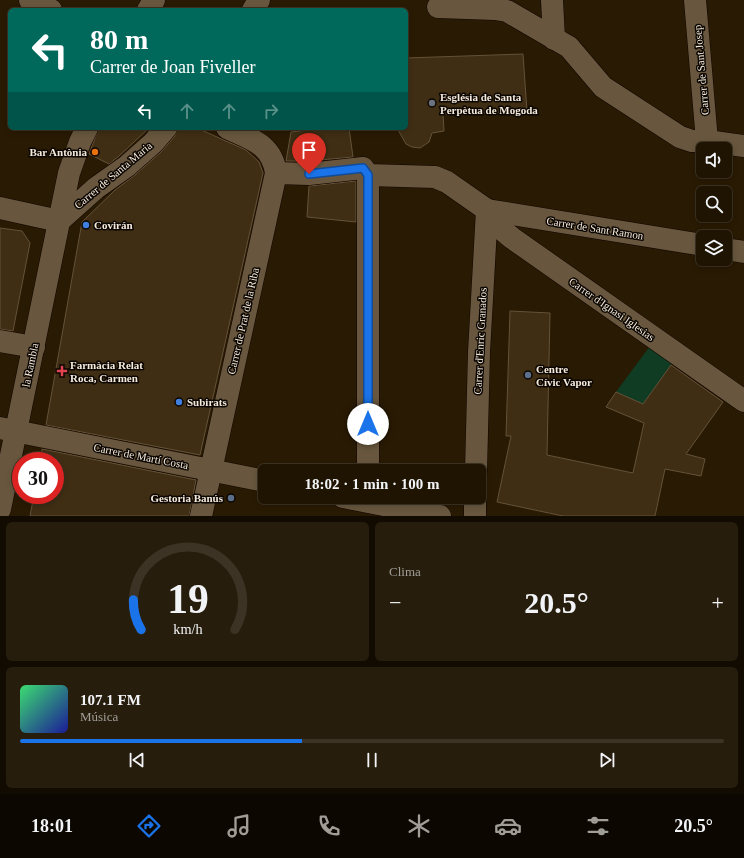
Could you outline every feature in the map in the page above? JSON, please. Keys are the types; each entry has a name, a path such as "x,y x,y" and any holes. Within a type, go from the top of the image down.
{"street":[{"path":"30,0 47,8"},
{"path":"552,0 554,38"},
{"name":"Carrer de Sant Josep","path":"695,0 707,141"},
{"path":"438,7 495,9 507,11 569,47 598,78 603,87 680,137 692,141 707,141 744,146"},
{"name":"la Rambla","path":"0,509 8,429 34,347 58,221 69,173 86,130"},
{"name":"Carrer de Santa Maria","path":"58,221 96,188 127,166 153,143 164,130"},
{"path":"231,130 258,142 270,153 275,165 276,173 309,174 363,168 368,175 368,464"},
{"path":"69,173 77,182 86,187 96,188"},
{"name":"Carrer de Prat de la Riba","path":"200,516 276,173"},
{"path":"368,175 435,177 447,182 487,210"},
{"path":"0,208 58,221"},
{"name":"Carrer de Sant Ramon","path":"487,210 696,244"},
{"name":"Carrer d'Ignasi Iglesias","path":"487,210 500,228 512,238 744,401"},
{"name":"Carrer d'Enric Granados","path":"476,464 479,352 487,210"},
{"path":"732,250 744,252"},
{"path":"0,341 34,347"},
{"name":"Carrer de Martí Costa","path":"8,429 258,479"},
{"path":"475,504 475,516"},
{"path":"368,505 440,516"}],"green space":[{"path":"650,346 673,362 643,404 616,392"}],"building":[{"path":"523,54 527,112 443,114 444,131 432,133 429,142 420,148 412,147 406,144 398,130 408,130 408,58"},
{"path":"98,130 147,130 109,164 89,154"},
{"path":"177,130 201,130 246,150 259,162 263,173 200,455 46,425 82,222 115,190 161,152 175,136"},
{"path":"307,130 349,130 353,157 308,161 286,161 291,132"},
{"path":"356,181 356,222 307,217 309,186"},
{"path":"0,228 22,231 30,243 13,331 0,329"},
{"path":"510,311 550,313 547,455 633,473 644,423 606,407 616,392 643,404 671,365 723,402 686,454 705,459 701,476 665,469 655,516 563,516 497,502 511,436 506,436"},
{"path":"42,449 57,452 42,452"},
{"path":"64,453 196,480 189,516 30,516 32,504 64,504"}],"place":[{"name":"Església de Santa Perpètua de Mogoda","path":"432,103"},
{"name":"Bar Antònia","path":"95,152"},
{"name":"Covirán","path":"86,225"},
{"name":"Farmàcia Relat Roca, Carmen","path":"62,371"},
{"name":"Centre Cívic Vapor","path":"528,375"},
{"name":"Subirats","path":"179,402"},
{"name":"Gestoria Banús","path":"231,498"}],"route":[{"path":"309,174 363,168 368,175 368,424"}]}
